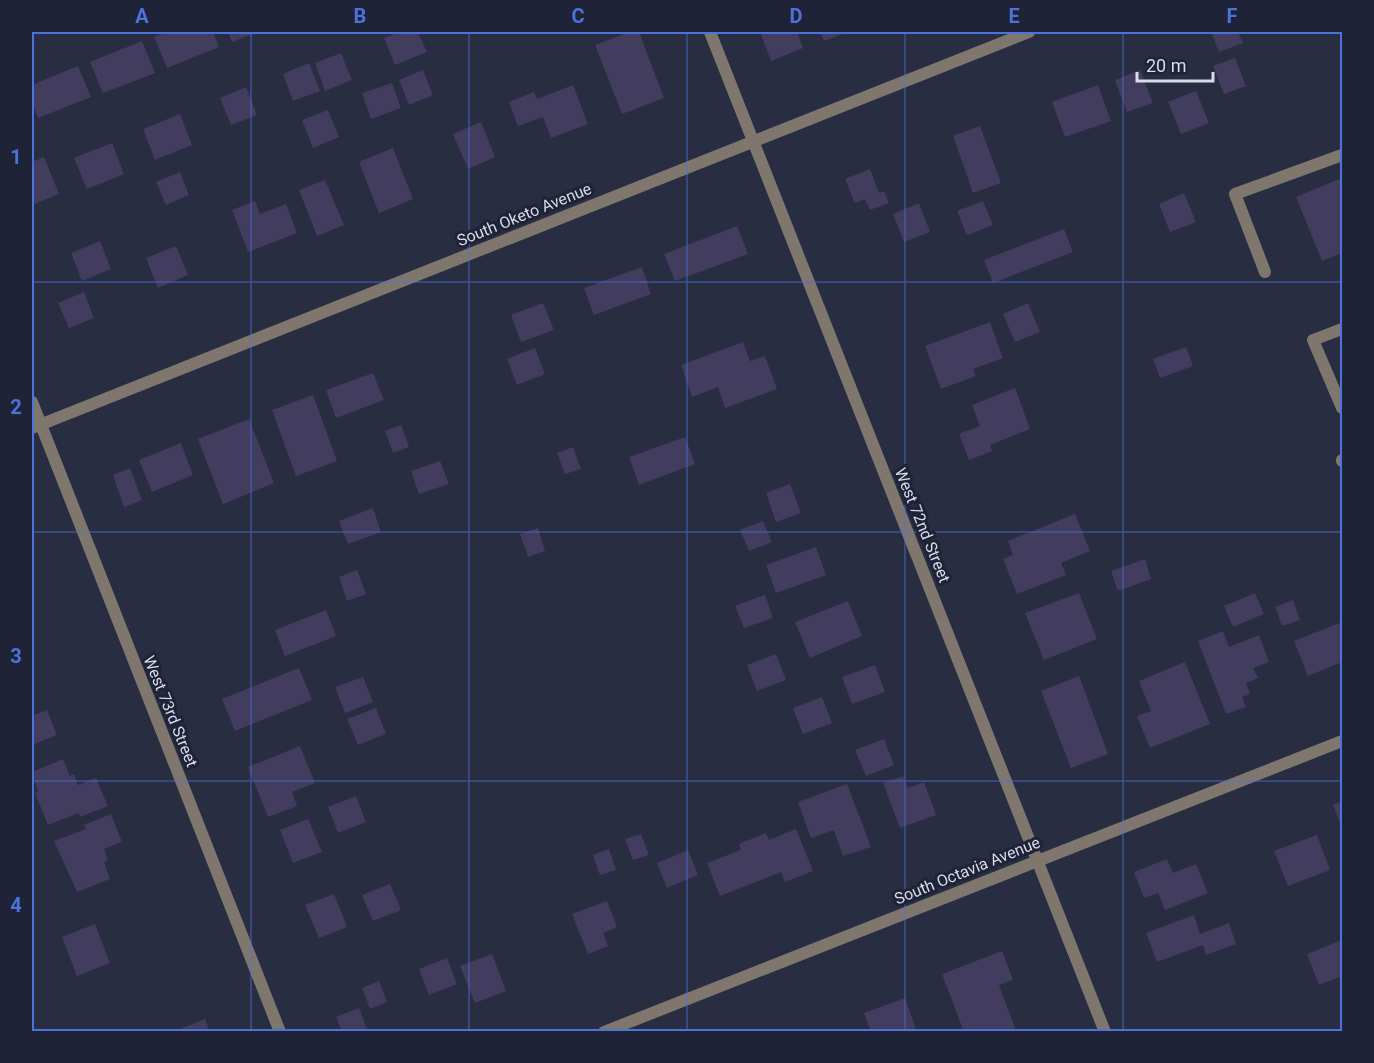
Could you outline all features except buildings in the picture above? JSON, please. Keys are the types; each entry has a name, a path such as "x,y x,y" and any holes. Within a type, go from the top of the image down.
{"street":[{"name":"West 72nd Street","path":"710,32 1105,1032"},
{"name":"South Oketo Avenue","path":"36,427 1029,32"},
{"path":"1265,272 1234,194 1342,155"},
{"path":"1342,329 1313,340 1342,408"},
{"name":"West 73rd Street","path":"32,402 36,427 280,1032"},
{"name":"South Octavia Avenue","path":"604,1032 1342,741"}]}
